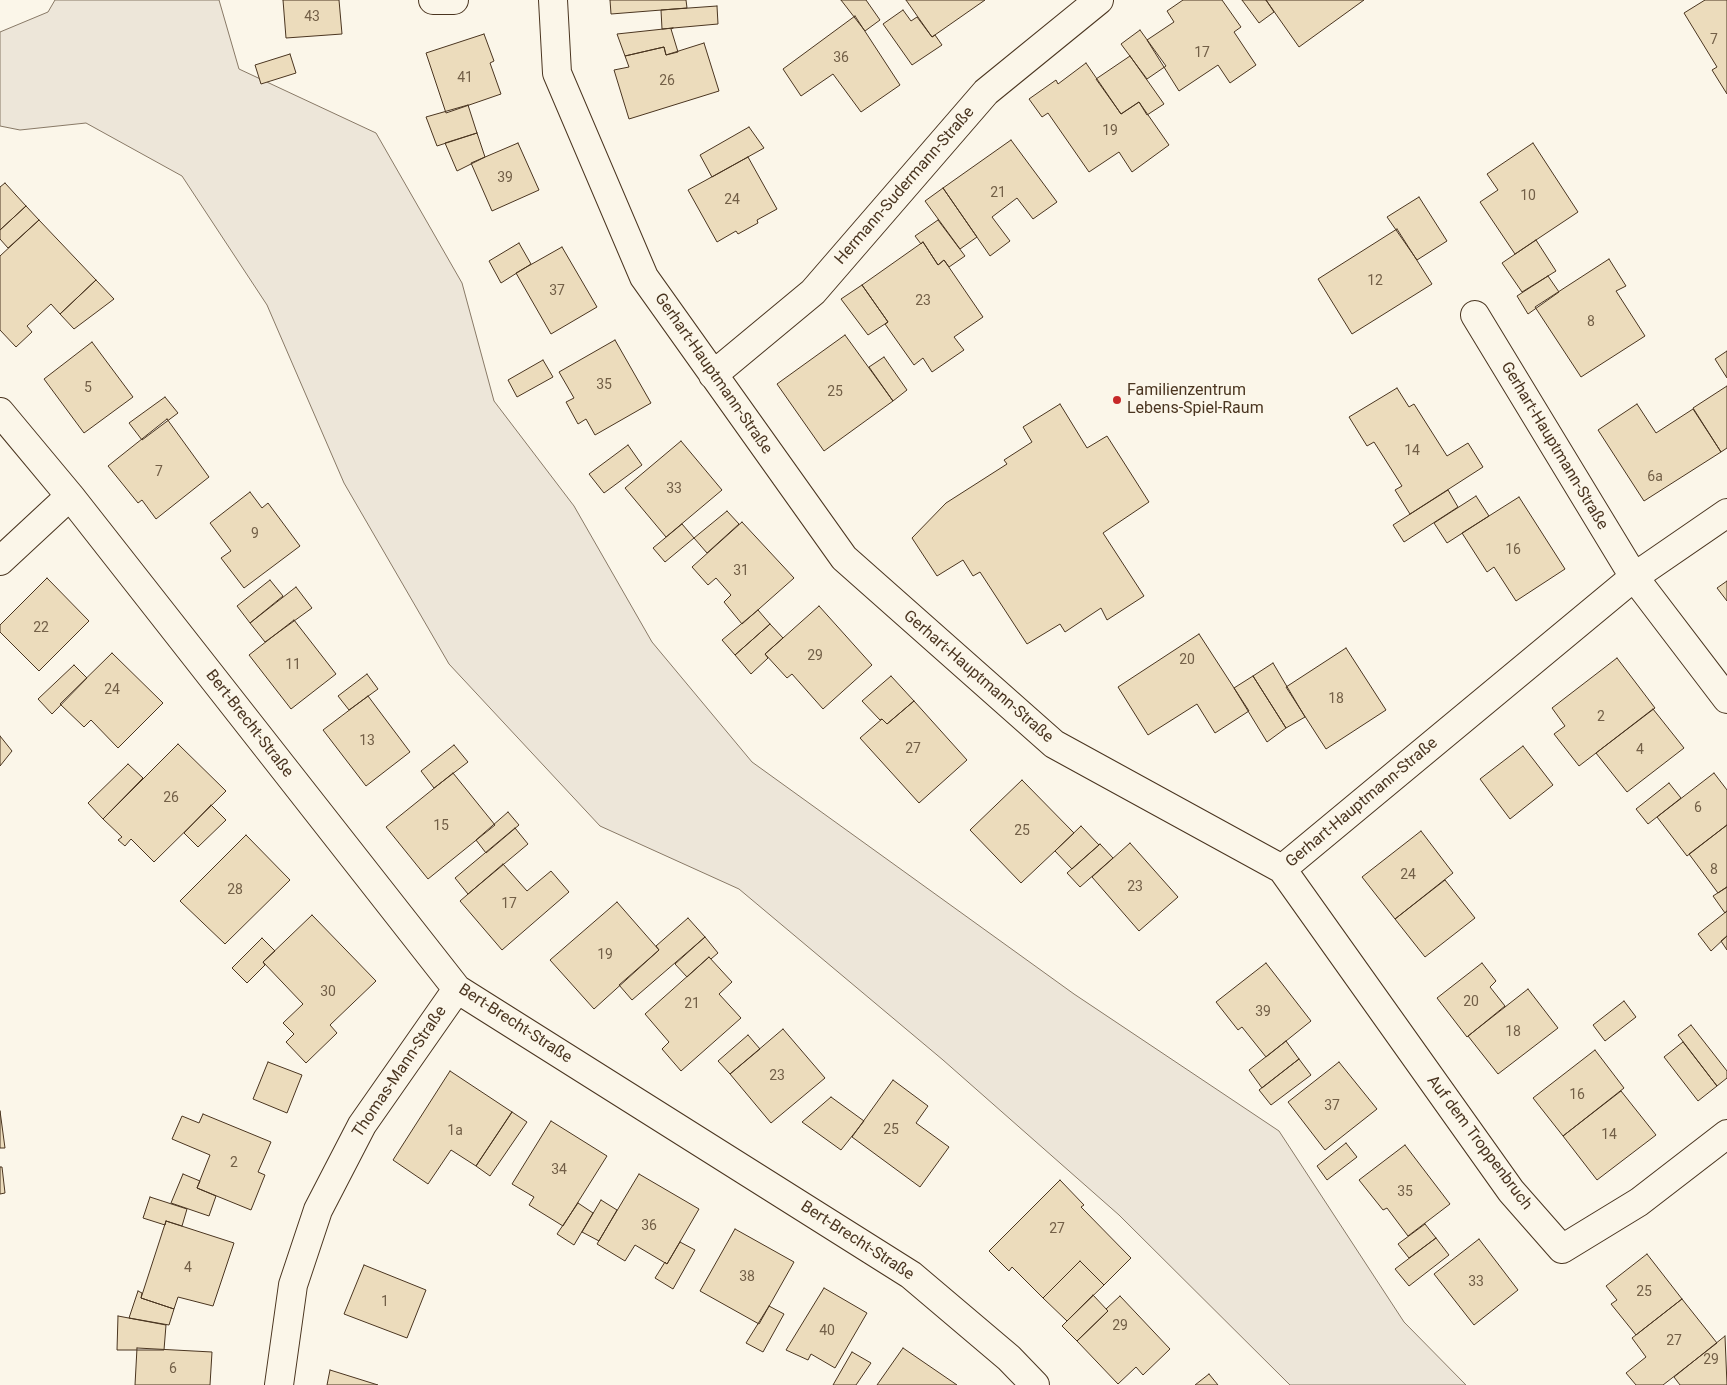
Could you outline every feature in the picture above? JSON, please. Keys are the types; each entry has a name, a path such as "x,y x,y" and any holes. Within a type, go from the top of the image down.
{"street":[{"path":"433,0 454,0"},
{"name":"Gerhart-Hauptmann-Straße","path":"553,0 557,73 644,277 844,558 1054,744 1282,869 1634,577 1727,513"},
{"name":"Hermann-Sudermann-Straße","path":"712,375 813,292 986,92 1099,0"},
{"name":"Gerhart-Hauptmann-Straße","path":"1475,315 1634,577"},
{"name":"Bert-Brecht-Straße","path":"0,412 70,496 457,989 911,1275 1009,1358 1035,1385"},
{"path":"0,561 70,496"},
{"path":"1634,577 1727,699"},
{"name":"Auf dem Troppenbruch","path":"1282,869 1511,1191 1562,1249 1639,1202 1727,1134"},
{"name":"Thomas-Mann-Straße","path":"279,1385 292,1285 318,1210 362,1125 457,989"}],"shaded area":[{"path":"55,0 219,0 239,69 376,133 462,283 494,401 574,506 652,642 752,762 1074,994 1279,1131 1404,1322 1466,1385 1290,1385 1119,1215 943,1060 739,889 600,826 449,664 344,483 267,305 182,176 86,123 20,130 0,126 0,32 48,12"}],"building":[{"path":"283,0 339,0 342,34 286,38"},
{"path":"610,0 686,0 687,8 611,14"},
{"path":"841,0 866,0 880,20 865,31"},
{"path":"906,0 985,0 932,37"},
{"path":"1183,0 1222,0 1241,27 1234,32 1256,65 1230,83 1218,65 1179,91 1147,40 1174,22 1167,11"},
{"path":"1242,0 1266,0 1274,12 1259,23"},
{"path":"1266,0 1364,0 1299,47"},
{"path":"1705,0 1727,0 1727,94 1712,70 1717,67 1684,13"},
{"path":"717,6 718,24 662,29 661,10"},
{"path":"903,10 911,21 917,17 932,37 935,35 942,45 912,65 883,24"},
{"path":"855,16 900,85 861,112 833,74 801,96 783,69"},
{"path":"673,28 671,29 678,52 666,55 664,47 625,56 617,34"},
{"path":"1140,30 1166,66 1147,79 1121,44"},
{"path":"484,34 494,61 490,63 501,94 446,113 426,53"},
{"path":"704,43 719,91 629,119 614,70 629,67 625,56 664,47 666,55"},
{"path":"290,54 296,73 261,84 255,65"},
{"path":"1130,56 1164,104 1147,115 1139,102 1121,114 1096,79"},
{"path":"1086,63 1121,114 1139,102 1169,145 1132,172 1119,152 1089,172 1048,113 1042,117 1029,99 1056,80 1058,84"},
{"path":"468,105 477,133 437,146 426,117"},
{"path":"749,127 764,148 712,177 700,155"},
{"path":"477,133 485,157 457,171 445,143"},
{"path":"1011,140 1057,202 1033,219 1017,198 992,217 1010,241 990,256 943,188"},
{"path":"518,143 539,190 492,211 471,163"},
{"path":"1533,143 1578,212 1515,254 1480,202 1498,190 1487,174"},
{"path":"748,157 777,209 757,220 758,223 738,234 736,231 717,242 688,190"},
{"path":"5,183 26,206 0,230 0,187"},
{"path":"943,188 977,237 960,249 925,201"},
{"path":"1419,197 1447,241 1417,260 1387,217"},
{"path":"26,206 39,220 8,248 0,239 0,230"},
{"path":"39,220 96,280 60,314 51,304 27,326 32,332 16,347 0,330 0,256"},
{"path":"938,220 965,256 949,267 944,260 938,265 923,242 921,244 915,236"},
{"path":"1397,229 1432,284 1352,334 1318,279"},
{"path":"1536,240 1556,271 1522,292 1502,263"},
{"path":"923,242 938,265 944,260 983,317 954,337 964,350 932,372 923,358 914,365 885,324 888,322 862,285"},
{"path":"519,243 531,264 501,283 489,261"},
{"path":"562,247 597,307 551,334 516,273"},
{"path":"1609,259 1626,286 1616,291 1645,336 1581,377 1535,307"},
{"path":"1548,276 1559,292 1528,314 1517,296"},
{"path":"96,280 114,299 74,329 60,314"},
{"path":"862,285 888,322 868,335 841,299"},
{"path":"845,335 893,401 824,451 777,384"},
{"path":"615,340 651,403 595,435 586,419 578,424 566,402 574,398 559,372"},
{"path":"92,342 133,397 84,433 44,379"},
{"path":"1727,351 1727,378 1715,359"},
{"path":"884,357 907,390 893,401 869,367"},
{"path":"543,360 553,377 517,397 508,380"},
{"path":"1727,386 1727,448 1721,452 1693,408"},
{"path":"1397,388 1409,407 1414,404 1447,456 1468,443 1483,467 1410,514 1395,490 1402,486 1374,442 1367,446 1349,417"},
{"path":"165,397 178,413 142,440 129,423"},
{"path":"1060,404 1087,448 1107,436 1149,502 1103,533 1144,596 1107,620 1101,608 1065,632 1060,624 1027,644 980,572 973,576 963,560 937,576 912,538 946,503 1007,464 1004,460 1032,442 1023,427"},
{"path":"1637,404 1656,433 1693,409 1721,452 1644,501 1598,430"},
{"path":"167,419 209,477 156,519 142,500 138,503 108,466"},
{"path":"681,441 722,490 666,537 625,488"},
{"path":"628,445 642,465 604,493 589,474"},
{"path":"1448,490 1458,507 1404,542 1393,525"},
{"path":"250,492 262,508 268,503 300,546 244,588 221,558 231,551 210,523"},
{"path":"1476,496 1489,516 1447,543 1434,523"},
{"path":"1519,497 1565,569 1516,601 1494,567 1487,572 1462,533"},
{"path":"727,511 739,524 707,553 694,538"},
{"path":"742,522 794,578 742,624 724,602 731,595 716,578 708,585 692,567"},
{"path":"682,524 694,538 665,562 653,548"},
{"path":"47,578 89,621 39,671 0,632 0,625"},
{"path":"270,580 283,596 250,623 237,606"},
{"path":"1727,581 1727,601 1717,588"},
{"path":"296,587 312,608 265,642 250,623"},
{"path":"819,606 872,665 823,709 792,674 787,678 765,654"},
{"path":"758,610 770,624 735,655 722,640"},
{"path":"294,620 336,674 291,709 249,655"},
{"path":"770,624 783,638 765,654 768,658 751,674 735,655"},
{"path":"1199,634 1249,711 1215,733 1197,704 1148,735 1118,687"},
{"path":"1346,648 1386,710 1326,749 1286,687"},
{"path":"112,653 163,703 118,748 91,720 84,727 60,704"},
{"path":"1617,658 1655,708 1579,766 1554,734 1565,726 1552,708"},
{"path":"1273,663 1305,717 1286,728 1253,676"},
{"path":"74,665 87,678 52,714 38,699"},
{"path":"367,674 378,689 349,710 338,696"},
{"path":"891,676 914,701 887,724 882,719 880,720 862,701"},
{"path":"1253,676 1286,728 1267,742 1234,688"},
{"path":"368,696 410,752 366,786 323,730"},
{"path":"914,701 967,760 919,803 860,738 882,719 887,724"},
{"path":"1653,709 1684,748 1627,792 1596,753"},
{"path":"0,736 12,751 0,766"},
{"path":"178,744 226,791 154,862 131,839 125,846 118,840 122,837 103,819"},
{"path":"454,745 468,762 434,788 421,771"},
{"path":"1523,746 1553,785 1510,819 1480,779"},
{"path":"128,764 143,778 103,819 88,803"},
{"path":"453,773 495,825 428,879 386,827"},
{"path":"1714,773 1727,790 1727,825 1687,856 1657,817"},
{"path":"1022,780 1074,833 1021,883 970,830"},
{"path":"1669,783 1681,798 1648,824 1636,809"},
{"path":"211,805 226,820 198,847 184,833"},
{"path":"508,812 519,825 486,853 476,840"},
{"path":"1727,825 1727,887 1718,893 1689,854"},
{"path":"1081,826 1099,845 1072,869 1055,851"},
{"path":"515,828 528,844 468,894 455,878"},
{"path":"1421,831 1453,873 1395,919 1362,877"},
{"path":"246,835 290,880 225,944 180,901"},
{"path":"1130,843 1178,897 1139,931 1092,877"},
{"path":"1100,844 1113,858 1080,887 1067,873"},
{"path":"503,864 527,891 551,871 569,892 502,950 460,901"},
{"path":"1445,880 1475,918 1425,957 1395,919"},
{"path":"1727,887 1727,911 1725,913 1713,896"},
{"path":"617,902 659,950 594,1009 550,960"},
{"path":"1727,911 1727,936 1711,951 1698,934"},
{"path":"312,915 376,981 330,1025 337,1033 306,1063 286,1042 294,1034 283,1023 303,1004 263,962"},
{"path":"688,918 705,937 632,1000 619,985 659,950 656,946"},
{"path":"1727,936 1727,950 1721,941"},
{"path":"705,937 718,953 711,959 709,957 687,977 675,964"},
{"path":"262,938 275,951 263,962 265,965 247,983 232,968"},
{"path":"709,957 732,982 719,994 741,1018 681,1071 662,1049 669,1042 645,1014"},
{"path":"1266,963 1311,1021 1266,1057 1242,1027 1238,1030 1216,1002"},
{"path":"1482,963 1496,981 1490,987 1505,1006 1467,1037 1437,998"},
{"path":"1528,989 1558,1028 1498,1074 1468,1036"},
{"path":"1624,1001 1636,1017 1605,1041 1593,1025"},
{"path":"1691,1025 1727,1071 1727,1078 1717,1086 1678,1035"},
{"path":"783,1029 825,1078 771,1123 730,1074"},
{"path":"748,1035 760,1049 730,1074 718,1061"},
{"path":"1286,1041 1299,1059 1262,1088 1249,1070"},
{"path":"1683,1042 1717,1086 1698,1101 1664,1057"},
{"path":"1595,1050 1624,1088 1563,1136 1533,1098"},
{"path":"1299,1059 1311,1075 1271,1105 1259,1090"},
{"path":"268,1062 302,1075 287,1113 253,1099"},
{"path":"1339,1062 1377,1109 1325,1150 1288,1102"},
{"path":"450,1071 512,1112 476,1166 451,1150 428,1184 393,1160"},
{"path":"893,1080 928,1106 916,1123 949,1147 920,1187 852,1137"},
{"path":"1621,1091 1656,1135 1597,1180 1563,1136"},
{"path":"831,1097 864,1121 841,1150 802,1122"},
{"path":"0,1111 5,1148 0,1148"},
{"path":"512,1112 527,1122 490,1176 476,1166"},
{"path":"203,1114 271,1142 258,1172 265,1175 251,1210 197,1188 210,1155 172,1139 182,1116 199,1123"},
{"path":"551,1121 607,1156 563,1226 529,1205 534,1197 512,1184"},
{"path":"1346,1143 1357,1157 1327,1180 1317,1166"},
{"path":"1405,1145 1450,1204 1408,1236 1387,1208 1383,1210 1359,1180"},
{"path":"0,1167 2,1167 5,1193 0,1194"},
{"path":"183,1174 200,1181 197,1188 216,1196 209,1216 171,1203"},
{"path":"639,1174 699,1209 667,1264 635,1245 625,1261 597,1244"},
{"path":"1060,1180 1084,1205 1081,1207 1131,1258 1104,1285 1080,1261 1043,1298 1012,1267 1009,1271 989,1251"},
{"path":"150,1197 187,1209 182,1226 166,1221 165,1225 143,1218"},
{"path":"601,1200 617,1210 599,1241 582,1232"},
{"path":"578,1203 593,1213 574,1245 557,1234"},
{"path":"166,1221 234,1243 213,1306 178,1297 174,1309 141,1298"},
{"path":"1425,1224 1436,1238 1409,1258 1398,1244"},
{"path":"735,1229 794,1262 759,1324 700,1291"},
{"path":"1436,1238 1449,1255 1409,1286 1395,1269"},
{"path":"1479,1239 1518,1290 1474,1325 1434,1274"},
{"path":"680,1242 695,1250 673,1289 655,1278 665,1262 667,1264"},
{"path":"1647,1254 1682,1299 1636,1335 1611,1304 1617,1300 1606,1286"},
{"path":"1080,1261 1104,1285 1067,1321 1043,1298"},
{"path":"364,1265 426,1290 407,1338 344,1314"},
{"path":"824,1288 867,1313 835,1368 811,1354 808,1360 786,1350"},
{"path":"138,1291 142,1293 141,1298 174,1309 169,1325 129,1318"},
{"path":"1093,1295 1108,1311 1077,1341 1062,1326"},
{"path":"1120,1296 1170,1349 1143,1375 1136,1367 1118,1384 1077,1341 1108,1311 1106,1309"},
{"path":"1682,1299 1717,1343 1663,1385 1636,1385 1626,1373 1646,1357 1632,1338"},
{"path":"769,1306 784,1314 763,1352 746,1343"},
{"path":"118,1316 166,1325 164,1350 117,1350"},
{"path":"1725,1336 1727,1385 1680,1385 1674,1377"},
{"path":"137,1348 212,1352 210,1385 135,1385"},
{"path":"903,1348 957,1385 877,1385"},
{"path":"852,1352 871,1363 856,1385 833,1385"},
{"path":"330,1370 378,1385 327,1385"},
{"path":"1209,1374 1218,1385 1195,1385"}],"place":[{"name":"Familienzentrum Lebens-Spiel-Raum","path":"1117,400"}]}
